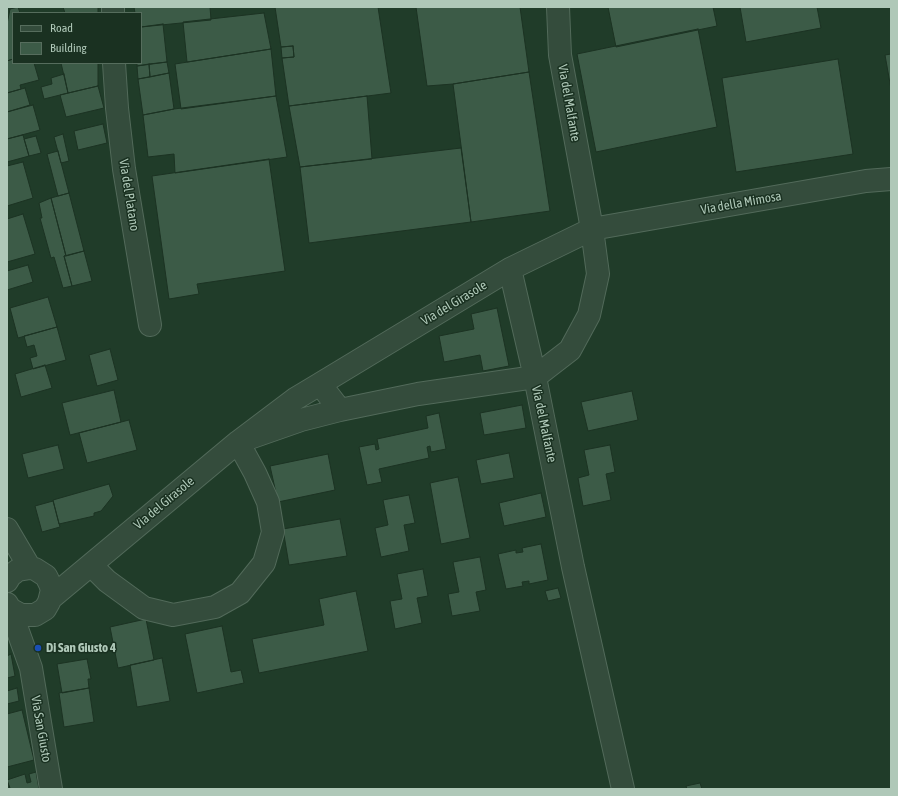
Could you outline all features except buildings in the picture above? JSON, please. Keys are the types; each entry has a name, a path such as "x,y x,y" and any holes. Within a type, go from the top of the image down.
{"street":[{"name":"Via del Malfante","path":"558,7 560,55 592,229 598,274 589,316 570,350 535,377 572,560 623,789"},
{"name":"Via del Platano","path":"114,64 117,108 124,169 150,325"},
{"name":"Via della Mimosa","path":"592,229 866,181 891,180"},
{"name":"Via del Girasole","path":"34,615 44,609 51,598 238,442 295,399 510,269 592,229"},
{"path":"510,269 535,377"},
{"name":"Via del Girasole","path":"238,442 301,420 340,410 418,394 535,377"},
{"path":"320,384 340,410"},
{"path":"22,574 90,565 107,581 144,608 173,615 215,607 240,593 264,563 273,532 268,502 255,473 238,442"},
{"path":"7,529 22,574"},
{"path":"7,547 22,574 50,584 52,590 51,598"},
{"path":"8,608 21,615 34,615"},
{"name":"Via San Giusto","path":"8,608 31,668 51,789"},
{"name":"Via San Giusto","path":"31,668 34,615"}],"place":[{"name":"Di San Giusto 4","path":"38,648"}]}
